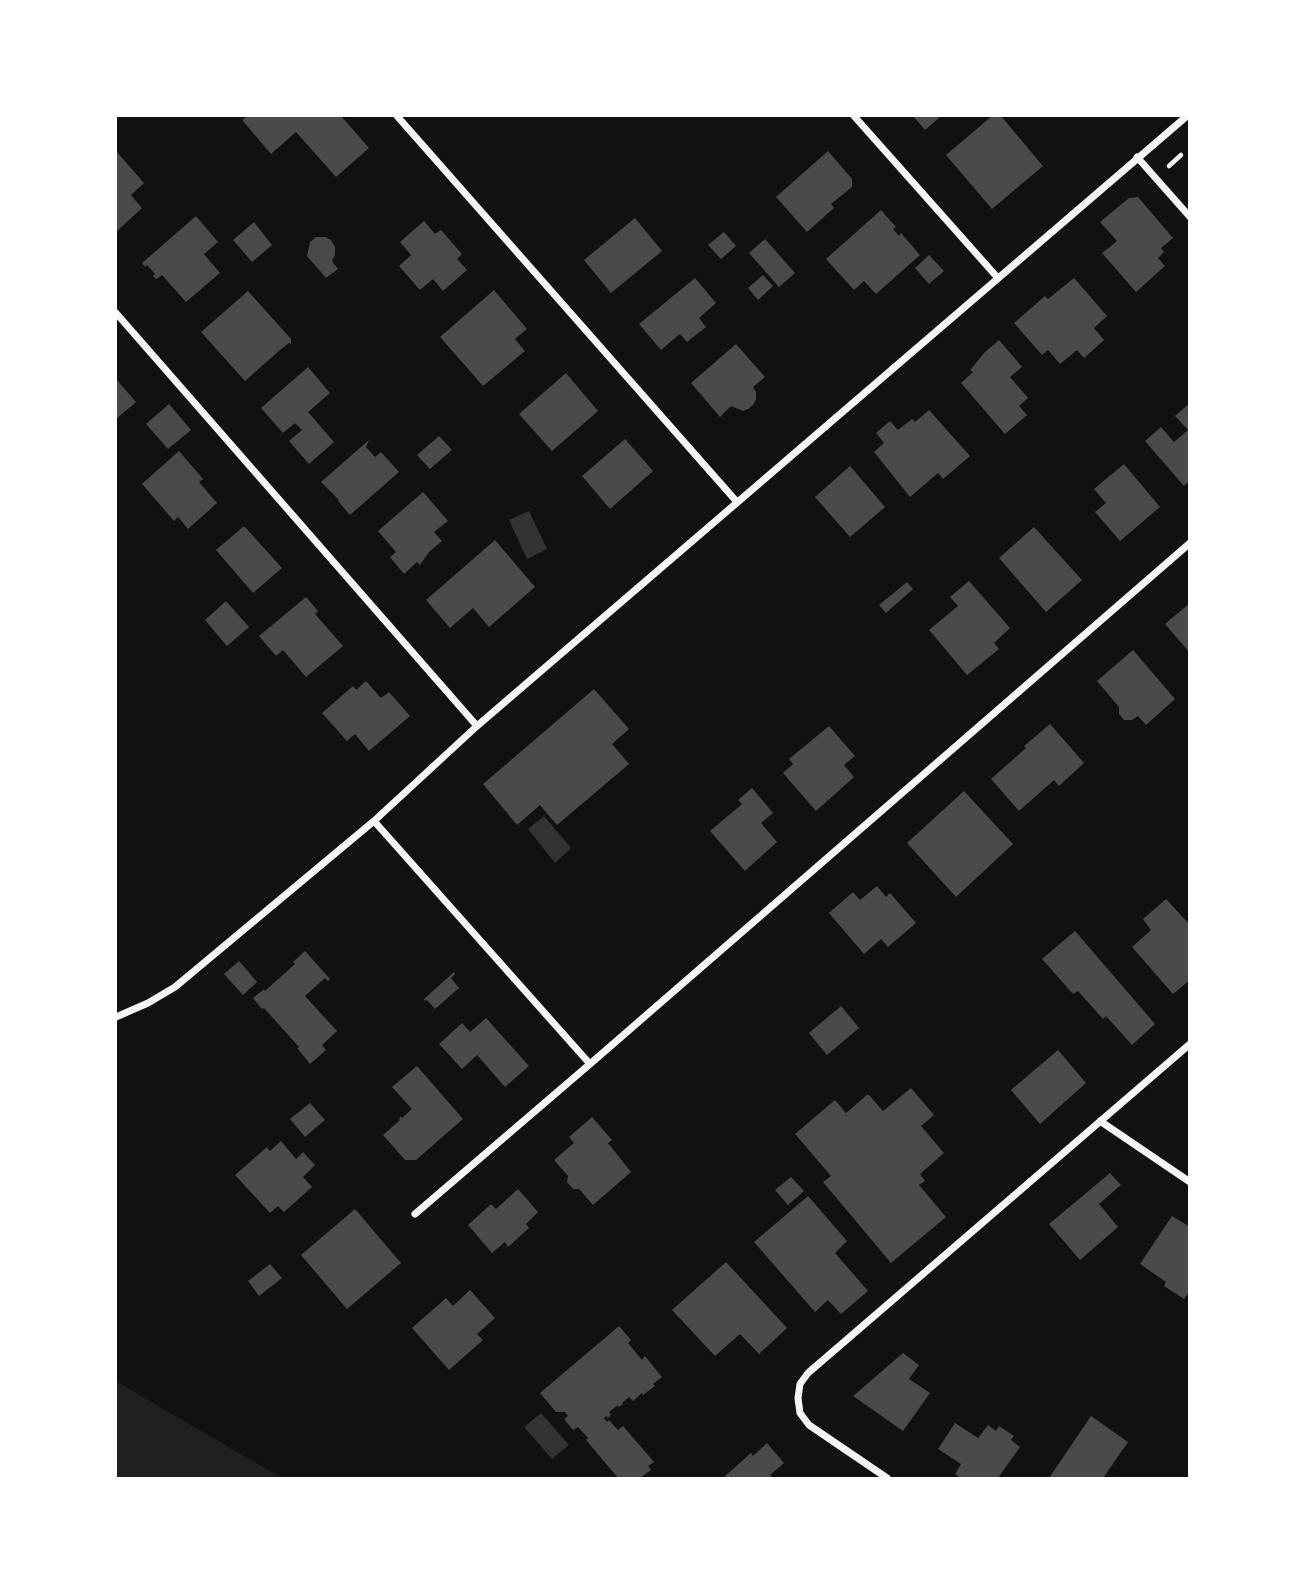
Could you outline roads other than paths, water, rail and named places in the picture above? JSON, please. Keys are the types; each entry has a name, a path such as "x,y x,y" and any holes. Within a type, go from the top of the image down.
{"street":[{"path":"397,116 737,502"},
{"path":"854,116 997,277"},
{"path":"116,1017 175,987 374,821 477,726 1187,116"},
{"path":"1137,157 1189,217"},
{"path":"116,313 477,726"},
{"path":"415,1214 1189,543"},
{"path":"374,821 590,1064"},
{"path":"887,1479 809,1425 800,1413 800,1384 808,1373 1189,1044"},
{"path":"1100,1121 1189,1182"}]}
